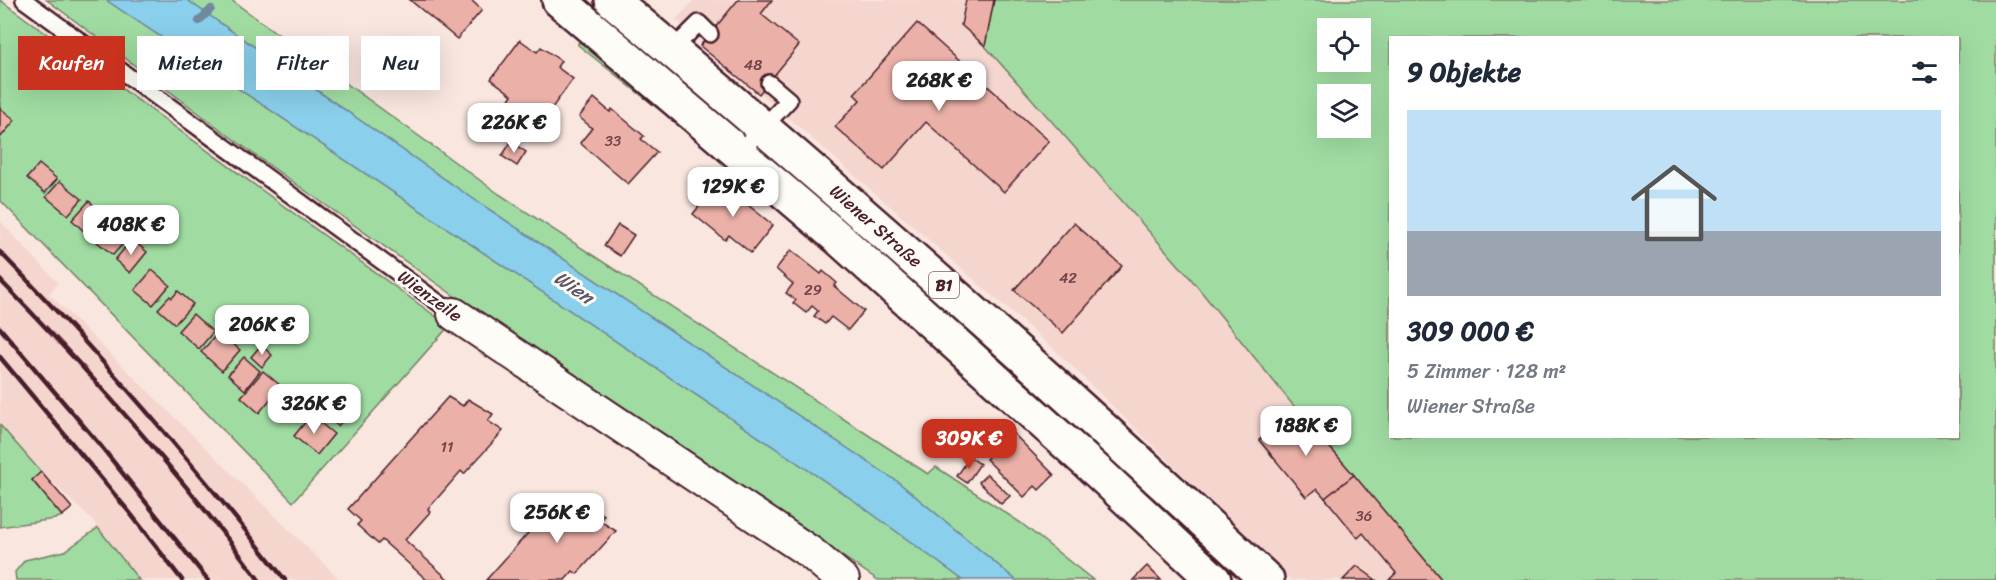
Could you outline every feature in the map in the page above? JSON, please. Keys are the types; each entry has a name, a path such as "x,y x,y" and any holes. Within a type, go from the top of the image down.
{"main road":[{"name":"Wiener Straße","path":"559,0 739,153 956,343 1214,580"},
{"name":"Wiener Straße","path":"612,0 884,232 1138,459 1267,580"}],"street":[{"name":"Wienzeile","path":"454,314 811,553 843,580"}],"lane":[{"name":"Wienzeile","path":"24,0 454,314"},
{"path":"672,50 699,23 710,33"},
{"path":"739,153 789,100 769,83"}],"shaded area":[{"path":"694,0 994,0 985,46 1191,279 1297,410 1442,580 1291,580 1055,350 676,20"},
{"path":"0,221 58,283 49,294 340,580 139,580 93,521 41,472 0,425"}],"green space":[{"path":"0,0 50,36 18,36 18,90 124,90 449,326 293,502 0,200"},
{"path":"47,0 106,0 160,36 137,36 137,67 125,58 125,36 95,36"},
{"path":"187,0 231,0 281,36 256,36 256,48 244,40 244,36 239,36"},
{"path":"994,0 1996,0 1996,580 1442,580 1297,410 1191,279 985,46"},
{"path":"585,42 678,121 676,123 578,45 578,43"},
{"path":"349,85 499,194 928,474 936,467 1021,523 1093,580 1016,580 898,482 466,194 316,90 349,90"},
{"path":"168,90 240,90 856,502 963,580 878,580 453,295 255,155"},
{"path":"964,324 1158,500 1154,503 963,329"},
{"path":"0,425 41,472 32,480 62,516 0,527"},
{"path":"98,528 139,580 16,580 15,572 25,560 65,551"}],"water":[{"path":"106,0 187,0 239,36 160,36"},
{"name":"Wien","path":"244,40 256,48 256,90 316,90 466,194 898,482 1016,580 963,580 856,502 240,90 244,90"}],"building":[{"path":"410,0 471,0 482,10 457,39"},
{"path":"738,0 772,0 761,14 799,45 759,94 700,46"},
{"path":"966,0 994,0 985,46 961,25"},
{"path":"917,23 1049,141 1004,192 926,122 884,170 835,127 860,100 854,94"},
{"path":"520,40 537,52 541,47 561,61 557,67 573,79 544,119 526,106 522,111 508,101 512,95 491,79"},
{"path":"594,98 610,112 612,109 644,136 641,139 657,152 628,184 580,143 592,128 579,117"},
{"path":"0,108 15,120 0,138"},
{"path":"511,142 526,152 517,166 502,156"},
{"path":"39,164 57,179 45,193 27,178"},
{"path":"60,181 82,199 68,215 46,197"},
{"path":"719,182 773,225 751,253 729,235 725,240 693,214"},
{"path":"89,201 105,216 88,235 72,220"},
{"path":"1074,223 1122,266 1063,333 1014,290"},
{"path":"110,225 127,239 113,255 96,241"},
{"path":"618,225 634,235 620,256 604,246"},
{"path":"132,239 147,252 130,273 115,260"},
{"path":"791,250 821,274 823,271 837,283 834,286 864,311 848,330 831,317 825,324 814,316 818,311 812,306 806,313 793,303 796,300 786,293 793,284 776,269"},
{"path":"152,270 170,285 153,305 135,290"},
{"path":"178,291 193,304 175,324 158,309"},
{"path":"193,314 213,332 199,349 178,331"},
{"path":"219,332 240,350 222,371 201,352"},
{"path":"261,345 272,355 262,367 251,357"},
{"path":"244,357 260,371 245,390 228,375"},
{"path":"263,371 281,386 259,413 241,397"},
{"path":"448,397 463,406 468,399 493,414 488,421 503,431 464,474 461,471 405,540 449,580 427,580 382,540 378,544 357,525 361,521 348,509"},
{"path":"331,401 347,415 338,426 322,412"},
{"path":"1297,410 1354,475 1325,498 1317,489 1306,497 1259,440"},
{"path":"311,415 334,434 317,455 294,436"},
{"path":"1012,432 1054,475 1039,490 1035,486 1024,497 986,459"},
{"path":"970,457 980,464 967,483 957,476"},
{"path":"41,472 72,508 62,516 32,480"},
{"path":"987,474 1010,496 1001,504 979,482"},
{"path":"1354,475 1442,580 1389,580 1396,573 1363,533 1358,538 1325,498"},
{"path":"562,495 577,504 580,498 604,515 600,521 616,531 577,574 573,571 565,580 486,580"},
{"path":"1147,566 1161,580 1133,580"},
{"path":"1357,566 1376,580 1343,580"}],"waterway":[{"path":"199,21 211,9"}],"railway":[{"path":"0,252 147,412 285,580"},
{"path":"0,280 134,425 259,580"},
{"path":"0,328 100,445 208,580"},
{"path":"0,357 130,513 182,580"}]}
